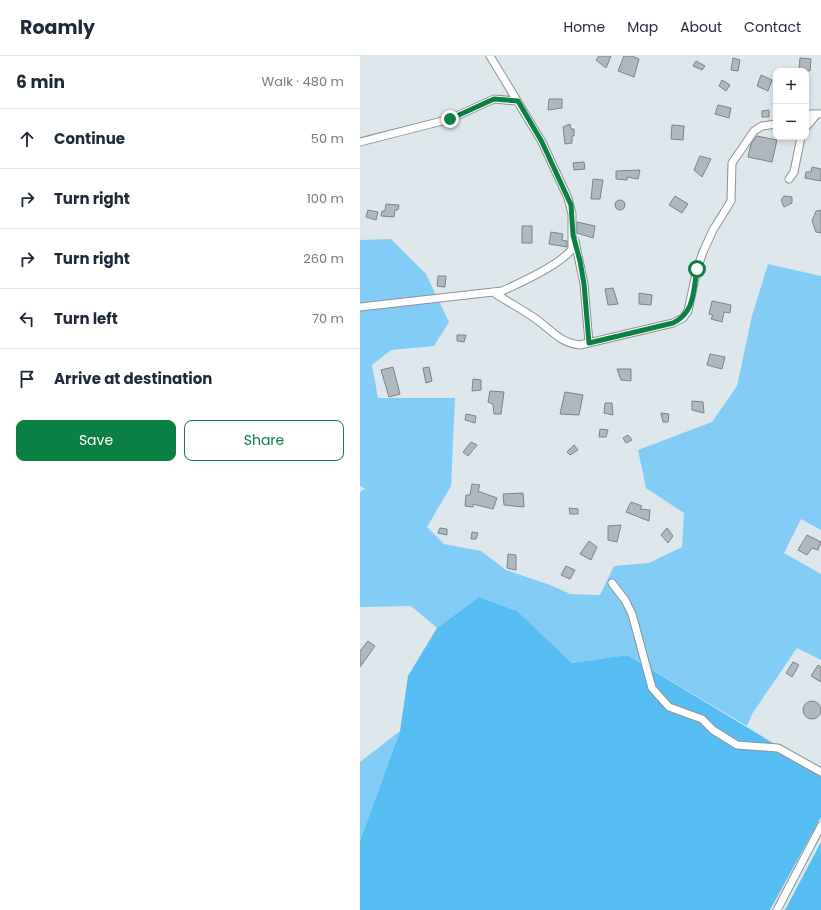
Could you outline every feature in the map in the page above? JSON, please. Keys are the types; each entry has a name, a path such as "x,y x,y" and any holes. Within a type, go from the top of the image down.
{"street":[{"path":"360,307 492,292 522,283 570,252 573,235 572,214 568,198 542,142 490,56"},
{"path":"360,142 450,119 494,99 518,101"},
{"path":"809,124 819,114"},
{"path":"492,292 534,318 557,338 570,344 580,346 673,323 683,318 688,311 697,269 703,252 713,230 731,201 732,163 754,131 762,126 773,124"},
{"path":"789,179 794,172 800,140"},
{"path":"573,235 582,276 589,343"},
{"path":"612,583 625,600 632,614 652,688 669,707 702,719 713,730 737,745 778,748 821,772"},
{"path":"776,910 821,826"}],"shaded area":[{"path":"391,239 426,274 449,322 434,346 391,350 372,365 378,398 455,398 451,486 427,527 444,544 481,551 506,570 553,586 570,594 600,595 614,566 649,563 682,547 684,513 646,488 638,450 712,422 737,386 752,316 768,264 821,276 821,530 801,519 784,553 821,574 821,660 797,648 752,714 747,726 627,655 572,663 517,611 479,597 437,628 411,606 360,607 360,492 365,489 360,486 360,240"},
{"path":"479,597 517,611 572,663 627,655 821,772 821,817 770,910 360,910 360,841 400,731 408,676 437,628"},
{"path":"400,731 360,841 360,762"},
{"path":"821,842 821,910 785,910"}],"building":[{"path":"599,56 611,56 606,68 596,60"},
{"path":"624,56 632,56 639,59 634,77 618,71"},
{"path":"733,58 740,60 738,71 731,70"},
{"path":"800,58 811,59 810,71 809,68 799,68"},
{"path":"696,61 705,66 702,70 693,66"},
{"path":"761,75 772,80 768,91 757,86"},
{"path":"722,80 730,85 726,91 719,86"},
{"path":"549,99 562,99 562,108 548,110"},
{"path":"718,105 731,108 729,118 715,114"},
{"path":"769,110 769,117 762,117 762,111"},
{"path":"570,124 571,129 574,129 574,136 572,136 572,143 565,144 563,127"},
{"path":"672,125 684,126 683,140 671,139"},
{"path":"757,136 777,140 772,162 748,157 751,144"},
{"path":"700,156 711,159 702,177 694,170"},
{"path":"584,162 585,169 574,170 573,163"},
{"path":"812,167 821,169 821,181 805,178 806,172 811,172"},
{"path":"640,170 638,179 627,177 627,180 616,179 616,171"},
{"path":"593,179 603,180 600,199 591,199"},
{"path":"675,196 688,204 682,213 669,205"},
{"path":"784,196 792,197 792,203 784,207 781,200"},
{"path":"620,200 625,205 620,210 615,205"},
{"path":"386,204 399,205 398,210 395,210 394,217 381,216 382,211 385,211"},
{"path":"368,210 378,212 376,220 366,217"},
{"path":"821,210 821,233 816,232 812,221 816,211"},
{"path":"577,222 595,226 593,238 577,233"},
{"path":"522,226 532,226 532,243 522,243"},
{"path":"551,232 563,234 562,240 567,241 567,247 549,244"},
{"path":"438,276 446,276 445,287 437,286"},
{"path":"613,288 618,304 608,305 605,289"},
{"path":"639,293 652,295 651,305 639,304"},
{"path":"712,301 731,305 730,313 724,312 722,322 711,319 713,315 709,314"},
{"path":"457,335 466,335 464,342 457,341"},
{"path":"710,354 725,357 722,369 707,365"},
{"path":"393,367 400,394 389,397 381,370"},
{"path":"429,367 432,381 426,383 423,368"},
{"path":"617,369 631,369 631,381 621,380"},
{"path":"473,379 481,380 481,390 472,391"},
{"path":"490,391 504,392 501,414 494,414 493,404 488,402"},
{"path":"565,392 583,395 579,415 560,414"},
{"path":"692,401 703,402 704,413 692,410"},
{"path":"605,403 612,403 613,415 604,413"},
{"path":"661,413 669,414 668,422 663,422"},
{"path":"466,414 476,416 475,423 465,420"},
{"path":"600,429 608,430 606,437 599,437"},
{"path":"628,435 632,440 626,443 623,438"},
{"path":"471,442 477,445 468,456 463,452"},
{"path":"574,445 578,450 570,455 567,452"},
{"path":"472,484 480,485 478,491 497,498 493,509 473,504 473,507 465,506 466,495 470,495"},
{"path":"523,493 524,507 504,505 503,494"},
{"path":"631,502 642,506 640,509 650,510 649,521 626,512"},
{"path":"569,508 578,509 578,514 570,514"},
{"path":"621,525 617,542 608,540 608,526"},
{"path":"440,528 447,529 447,535 438,533"},
{"path":"667,528 673,536 668,543 661,535"},
{"path":"472,532 478,533 476,539 471,539"},
{"path":"807,535 821,542 818,550 812,548 807,555 798,550"},
{"path":"589,541 597,547 591,560 580,554"},
{"path":"508,554 516,555 516,570 507,568"},
{"path":"566,566 575,570 570,579 561,575"},
{"path":"368,641 375,646 360,667 360,651"},
{"path":"793,662 799,665 792,677 786,673"},
{"path":"818,665 821,667 821,682 811,676"},
{"path":"812,701 818,704 821,710 818,716 812,719 806,716 803,710 806,704"}],"route":[{"path":"450,119 462,112 494,99 518,101 542,142 571,205 573,235 584,284 589,343 673,323 683,318 688,311 692,299 697,269"}]}
